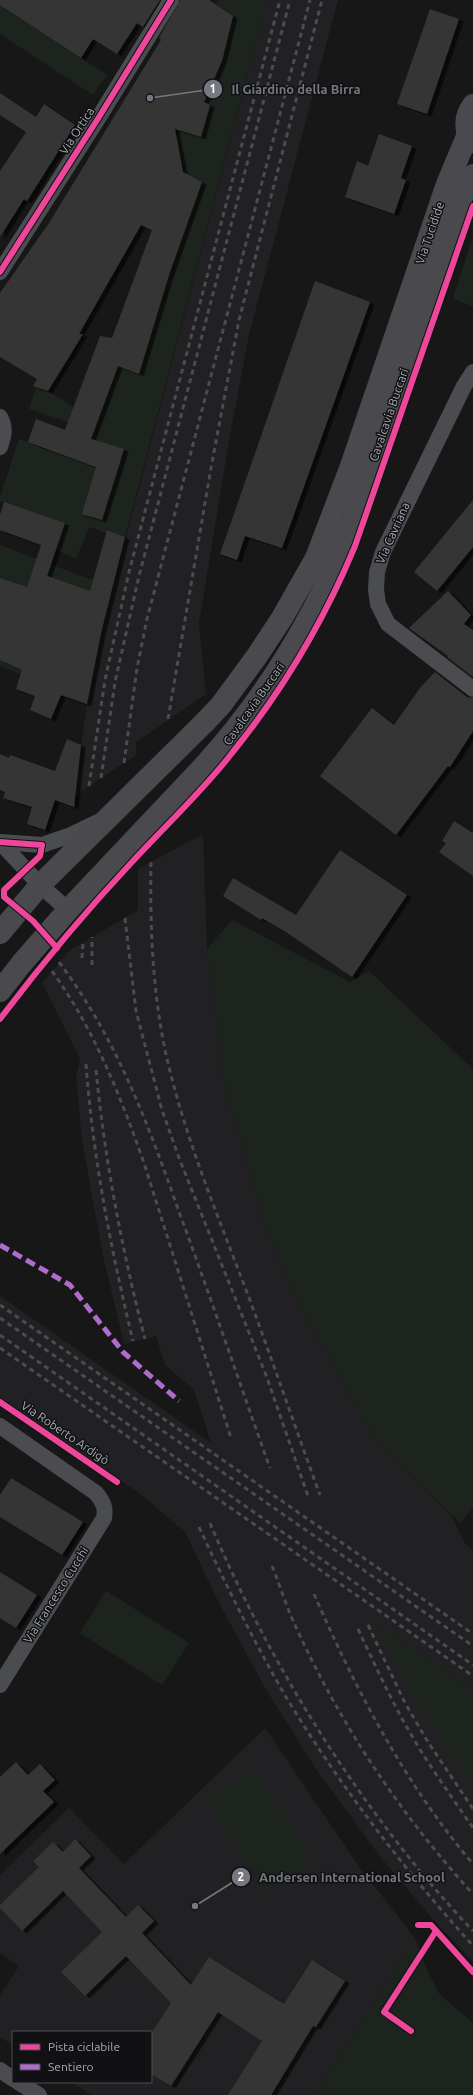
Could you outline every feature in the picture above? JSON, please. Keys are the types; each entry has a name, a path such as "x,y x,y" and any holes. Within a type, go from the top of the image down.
{"street":[{"name":"Via Ortica","path":"0,272 99,117 171,0"},
{"name":"Via Tucidide","path":"405,336 447,184 471,138 466,118 473,105"},
{"name":"Via Tucidide","path":"405,336 464,191 473,175"},
{"name":"Cavalcavia Buccari","path":"0,933 40,885 221,705 257,656 282,618 316,558 405,336"},
{"name":"Cavalcavia Buccari","path":"0,991 22,962 68,910 230,737 276,674 311,615 338,561 355,517 405,336"},
{"name":"Via Cavriana","path":"473,372 464,386 382,552 376,583 378,604 388,624 473,689"},
{"path":"0,416 4,426 4,433 0,447"},
{"name":"Cavalcavia Buccari","path":"0,842 42,844 71,835 114,813"},
{"name":"Cavalcavia Buccari","path":"0,842 40,885 68,910"},
{"name":"Via Francesco Cucchi","path":"0,1685 104,1518 106,1510 104,1502 96,1493 6,1431"},
{"path":"0,2070 12,2077"},
{"path":"20,2083 39,2095"}],"shaded area":[{"path":"218,0 267,0 125,537 108,530 106,533 89,527 76,559 56,550 65,523 0,501 0,497 19,439 76,460 85,437 85,428 29,409 36,387 48,391 73,407 99,417 118,366 139,374 169,275 202,182 182,174 186,167 182,165 180,152 172,148 178,130 201,137 204,102 222,61 232,16 225,10 160,99"},
{"path":"267,0 338,0 249,335 232,424 199,623 206,694 136,742 136,755 74,796 87,704 101,633"},
{"path":"0,5 107,75 93,95 0,34"},
{"path":"473,237 473,307 453,298"},
{"path":"0,545 92,580 95,574 114,581 2,661 22,670 21,674 0,666"},
{"path":"203,834 207,949 225,1088 264,1221 295,1297 378,1444 451,1515 465,1543 473,1550 473,1690 375,1623 473,1787 473,1962 432,1918 381,1858 316,1769 265,1688 220,1605 185,1532 139,1493 0,1398 0,1296 211,1443 194,1390 165,1365 156,1336 124,1344 103,1256 82,1140 76,1077 80,1059 42,983 70,950 138,910 138,869"},
{"path":"232,920 350,982 369,971 473,1069 473,1508 460,1523 378,1444 295,1297 264,1221 225,1088 207,949"},
{"path":"106,1591 189,1643 162,1685 80,1633"},
{"path":"374,1622 473,1690 473,1787 445,1747 420,1707"},
{"path":"265,1728 360,1868 415,1938 315,2095 91,2095 73,2083 152,2083 152,2031 12,2031 12,2044 0,2037 0,1995 19,1966 0,1953 0,1875 69,1808 124,1864"},
{"path":"252,1768 313,1861 267,1891 206,1798"},
{"path":"415,1938 427,1970 440,1995 473,2023 473,2095 315,2095"}],"building":[{"path":"0,0 160,0 143,27 137,23 117,54 93,39 81,58 0,5"},
{"path":"180,0 209,0 233,16 222,61 204,102 210,105 201,137 175,129 183,172 202,182 169,275 139,374 118,366 91,439 124,449 102,520 82,514 96,467 28,442 36,419 65,430 100,336 112,338 152,230 141,225 79,334 83,334 48,391 33,386 37,379 0,357 0,293 49,223 161,40 159,38"},
{"path":"430,9 459,19 427,114 397,104"},
{"path":"0,93 36,117 44,104 75,125 27,201 24,199 0,237 0,171 26,132 0,115"},
{"path":"379,134 412,146 401,178 406,180 394,214 345,197 357,161 368,166"},
{"path":"315,281 370,302 282,548 245,536 237,560 220,554"},
{"path":"473,500 473,547 437,591 414,572"},
{"path":"4,502 65,523 47,576 90,591 107,530 125,537 101,633 87,704 61,695 51,719 30,710 35,696 16,689 22,670 0,660 0,578 27,587 41,545 0,530 0,515"},
{"path":"448,591 471,615 464,624 473,630 473,677 447,657 448,656 409,628"},
{"path":"435,672 467,697 473,698 473,731 450,767 448,766 396,835 320,776 372,708 394,725 420,688"},
{"path":"67,739 81,745 74,807 55,800 45,830 27,824 32,807 3,798 5,792 0,790 0,754 9,758 10,755 55,771"},
{"path":"454,821 473,833 473,876 439,852 446,843 442,841"},
{"path":"340,850 407,895 352,977 286,932 262,918 261,920 223,896 233,878 296,915"},
{"path":"11,1478 83,1522 62,1555 0,1517 0,1495"},
{"path":"0,1572 37,1595 16,1628 0,1618"},
{"path":"16,1762 28,1775 40,1764 55,1780 43,1791 54,1802 0,1854 0,1777"},
{"path":"75,1839 91,1856 79,1868 126,1917 138,1905 154,1921 142,1933 191,1985 209,1957 284,2004 312,1960 345,1981 316,2027 313,2026 271,2095 228,2095 262,2041 218,2012 171,2086 152,2075 152,2032 171,2003 126,1956 85,1996 61,1972 102,1932 63,1891 22,1931 0,1908 0,1905 39,1867 33,1861 53,1842 63,1852"}],"railway":[{"path":"89,786 105,680 129,572 280,0"},
{"path":"101,778 115,682 139,576 290,0"},
{"path":"124,763 137,668 147,619 310,0"},
{"path":"168,719 211,468 239,320 322,0"},
{"path":"151,862 151,929 156,996 163,1040 171,1075 204,1179 255,1314 320,1495"},
{"path":"125,918 136,1011 162,1110 179,1158 266,1375 309,1499"},
{"path":"92,937 92,965"},
{"path":"82,958 83,942"},
{"path":"59,962 79,991 114,1050 142,1112 190,1241 270,1468"},
{"path":"52,971 81,1016 93,1039 105,1063 125,1112 144,1163 231,1438"},
{"path":"86,1064 98,1169 117,1273 133,1341"},
{"path":"96,1070 104,1138 115,1205 145,1339"},
{"path":"0,1305 473,1634"},
{"path":"0,1318 473,1646"},
{"path":"0,1335 473,1665"},
{"path":"0,1348 473,1676"},
{"path":"210,1523 234,1577 262,1632 324,1739 358,1790 395,1840 433,1887 473,1931"},
{"path":"199,1527 230,1592 274,1676 307,1730 350,1794 397,1856 473,1946"},
{"path":"272,1566 292,1618 313,1662 352,1733 396,1800 446,1864 473,1894"},
{"path":"314,1594 365,1701 404,1769 425,1802 473,1864"},
{"path":"368,1625 405,1703 428,1742 473,1809"},
{"path":"358,1629 409,1731 473,1828"}],"marked path":[{"path":"0,1245 70,1285 123,1352 179,1401"}],"cycle path":[{"path":"0,272 99,117 171,0"},
{"path":"0,1019 80,919 196,795 220,767 251,729 301,654 330,601 355,546 473,206"},
{"path":"0,842 42,845 40,856 4,890 4,897 33,921 57,948"},
{"name":"Via Roberto Ardigò","path":"0,1402 117,1482"},
{"path":"418,1925 431,1925 473,1972"},
{"path":"411,2031 384,2012 436,1931"}],"place":[{"name":"Il Giardino della Birra","path":"150,98"},
{"name":"Andersen International School","path":"195,1906"}]}
